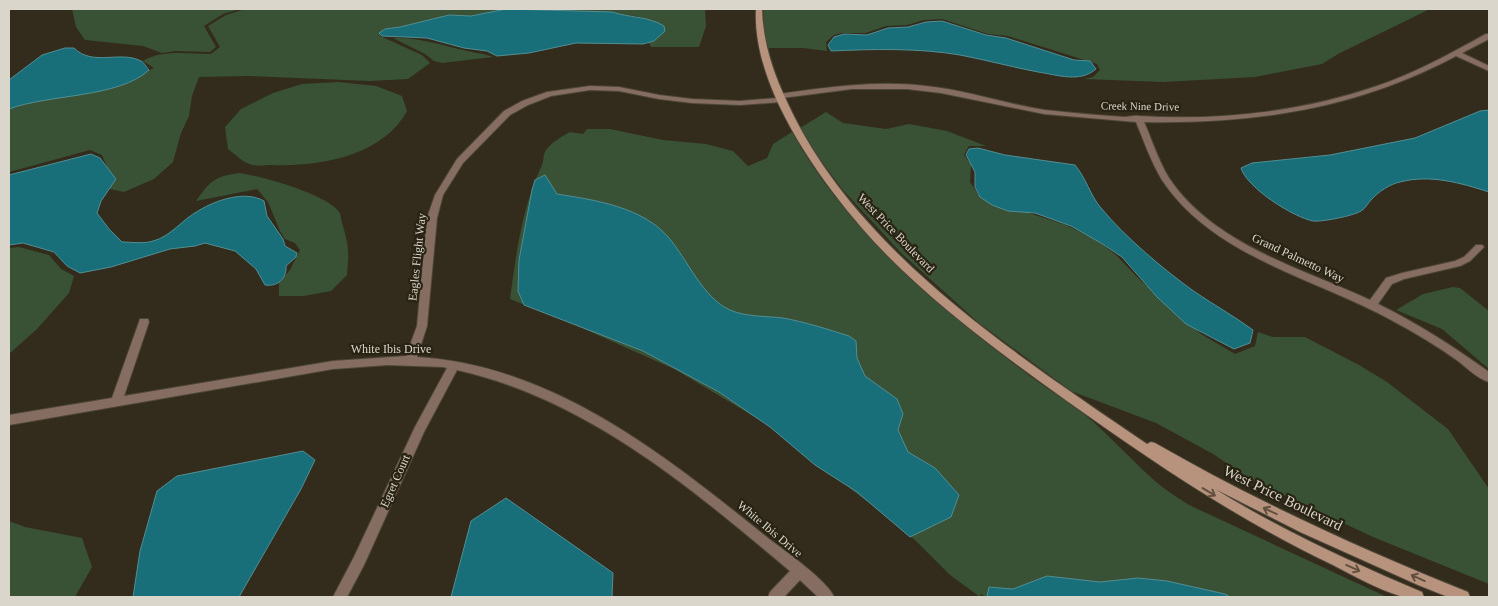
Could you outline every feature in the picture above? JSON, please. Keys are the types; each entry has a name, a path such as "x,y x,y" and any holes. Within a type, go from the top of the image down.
{"street":[{"name":"West Price Boulevard","path":"758,9 762,44 779,96 801,138 822,172 855,213 896,256 974,326 1030,369 1167,466 1242,511 1327,556 1417,597"},
{"name":"Creek Nine Drive","path":"779,96 842,88 903,87 950,92 1044,112 1138,118 1230,116 1317,105 1382,87 1489,36"},
{"path":"1456,53 1489,69"},
{"name":"Eagles Flight Way","path":"410,361 422,326 432,218 439,195 460,160 502,117 518,106 540,97 581,88 609,88 659,98 692,101 734,101 740,103 779,96"},
{"name":"Grand Palmetto Way","path":"1138,118 1167,181 1184,201 1229,238 1260,255 1372,305 1440,343 1489,378"},
{"path":"1372,305 1389,281 1402,276 1457,264 1467,260 1479,247"},
{"path":"116,402 144,322"},
{"name":"White Ibis Drive","path":"9,420 366,361 410,361 478,371 525,387 572,408 620,434 692,483 798,571 826,597"},
{"name":"Egret Court","path":"340,597 359,561 419,430 454,366"},
{"name":"West Price Boulevard","path":"1096,416 1258,505 1346,547 1463,597"},
{"path":"775,597 798,571"}],"green space":[{"path":"72,9 240,9 223,14 204,26 216,47 210,52 176,51 162,53 143,46 85,40 76,27"},
{"path":"245,9 506,9 471,16 449,15 385,29 380,36 422,55 430,63 408,79 370,81 248,76 199,77 192,96 189,116 181,133 173,162 154,179 124,192 105,188 110,174 102,155 90,150 9,172 9,109 137,75 154,68 143,61 151,57 176,53 211,54 220,47 208,26 226,15"},
{"path":"547,9 705,9 706,26 699,47 651,47 649,43 654,41 657,23 636,16 620,15 612,12 569,12"},
{"path":"763,9 1430,9 1338,54 1322,64 1255,77 1163,82 1084,79 1093,77 1100,70 1097,64 1008,36 988,34 942,19 924,20 907,25 886,26 866,33 834,35 826,42 827,51 803,48 767,48"},
{"path":"393,38 429,42 493,57 442,63 434,61 425,54"},
{"path":"338,82 376,86 402,96 407,111 396,126 382,139 348,156 329,161 310,164 255,165 247,163 228,149 225,127 241,109 273,93 302,84"},
{"path":"826,112 843,123 886,129 909,124 947,131 986,146 969,146 964,155 971,165 970,182 980,197 1066,225 1098,241 1116,255 1138,278 1201,334 1235,354 1255,346 1258,332 1273,337 1305,337 1387,382 1448,429 1489,489 1489,584 1373,537 1250,479 1213,454 1156,423 1071,391 979,323 901,253 843,190 816,154 800,128"},
{"path":"587,129 610,129 663,140 706,144 733,151 748,166 767,158 773,144 792,132 813,167 838,200 896,264 960,321 1032,377 1084,414 1161,486 1189,505 1387,597 985,597 981,594 980,597 950,575 896,524 770,426 676,370 582,328 510,299 517,248 529,197 542,165 545,152 554,142 570,132 583,134"},
{"path":"239,173 292,187 321,199 332,205 339,212 348,249 347,275 331,291 304,296 279,296 279,282 290,270 300,250 295,243 285,239 268,202 257,189 196,201 206,188 218,178"},
{"path":"19,247 49,255 61,269 74,276 69,293 37,329 9,354 9,248"},
{"path":"1453,287 1460,288 1489,311 1489,369 1442,329 1396,310 1423,294"},
{"path":"9,521 25,527 82,538 92,567 75,597 9,597"}],"water":[{"path":"506,9 612,12 652,20 664,26 665,31 654,41 643,44 576,43 529,53 497,56 487,51 464,48 427,38 382,36 379,33 385,29 449,15 471,16"},
{"path":"942,21 986,35 1006,38 1074,60 1090,61 1096,69 1083,76 1068,77 944,53 896,50 831,51 828,45 834,37 844,34 867,35 888,28 908,27 926,22"},
{"path":"65,48 74,48 81,54 98,58 133,58 142,62 149,70 136,79 120,86 102,91 25,104 9,109 9,80 42,55"},
{"path":"1489,110 1489,192 1434,179 1411,180 1396,183 1384,189 1357,213 1323,221 1313,221 1294,214 1261,193 1245,176 1241,168 1252,163 1330,155 1415,138 1480,111"},
{"path":"978,148 1005,155 1075,165 1097,203 1121,230 1145,253 1183,283 1253,330 1250,343 1234,349 1186,324 1157,297 1122,257 1071,226 1035,213 1008,211 992,205 980,197 975,187 975,172 966,155 969,149"},
{"path":"91,154 100,158 116,179 101,201 97,213 122,242 146,242 159,239 171,232 192,214 205,207 222,200 248,196 264,201 267,216 283,239 285,246 297,253 296,257 286,266 285,275 280,281 273,285 265,285 256,269 235,251 205,243 170,249 111,267 80,273 67,266 54,252 23,243 9,245 9,175"},
{"path":"545,175 557,194 602,202 618,207 646,219 658,227 676,247 712,297 730,310 749,315 783,318 800,322 849,336 856,341 857,358 865,376 897,399 903,414 898,430 908,452 935,468 959,495 951,517 910,537 857,492 815,465 770,427 719,392 643,351 524,305 518,291 519,260 535,180"},
{"path":"303,451 315,460 301,489 239,597 133,597 140,551 157,491 177,476"},
{"path":"506,498 613,573 612,597 451,597 471,521"},
{"path":"1047,576 1100,582 1138,578 1167,581 1225,594 1230,597 987,597 989,587 1013,589"}]}
